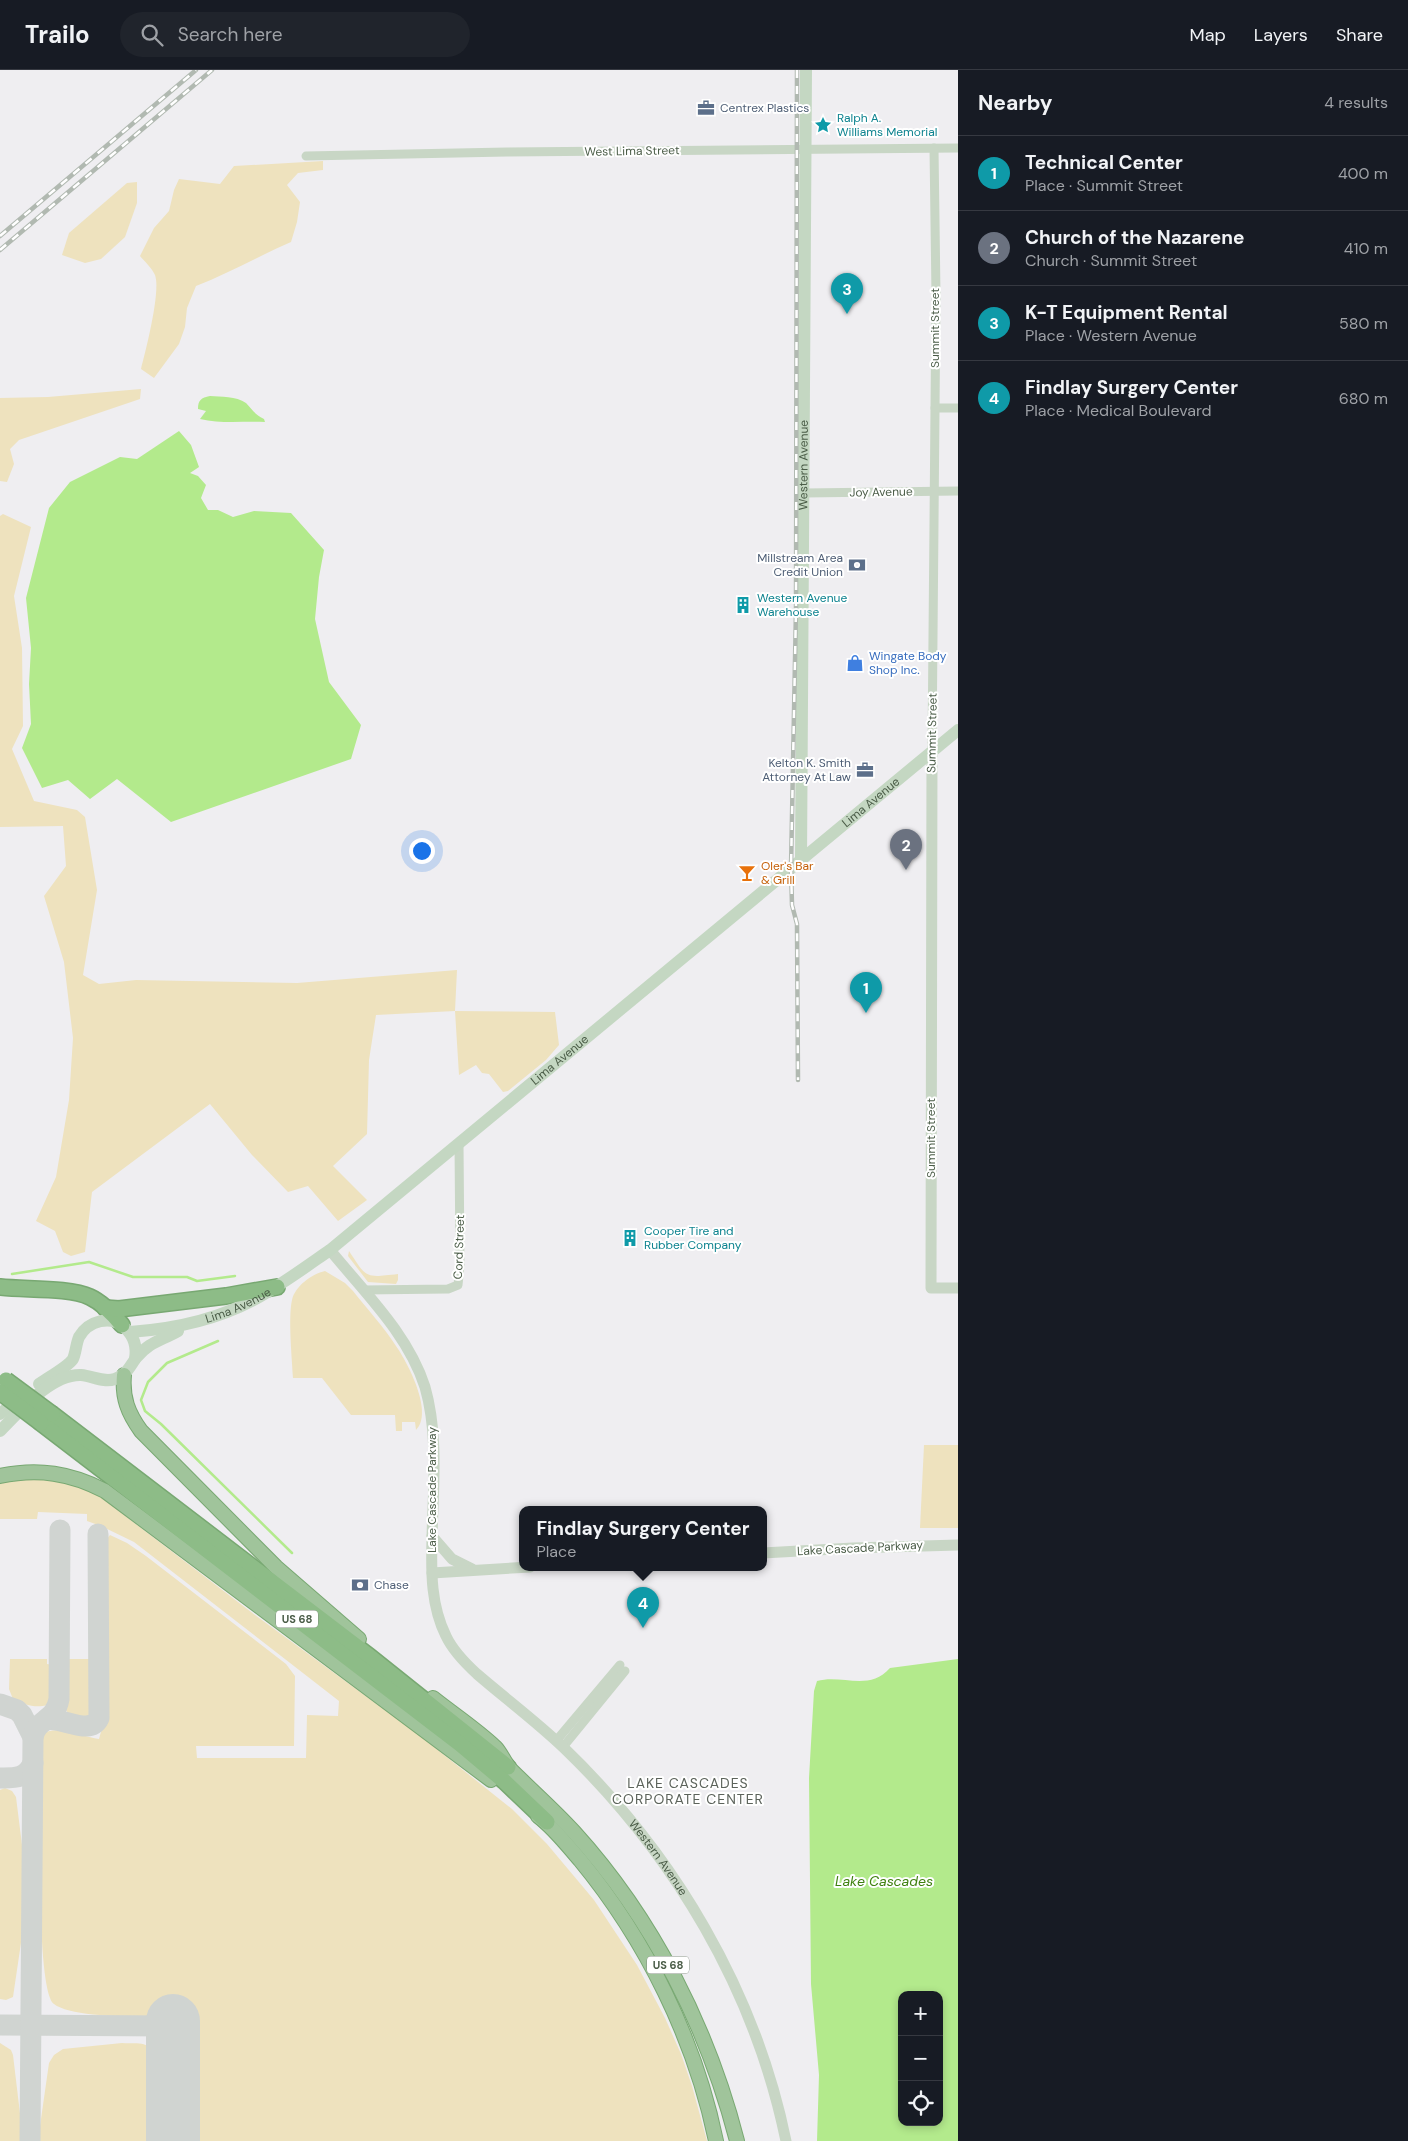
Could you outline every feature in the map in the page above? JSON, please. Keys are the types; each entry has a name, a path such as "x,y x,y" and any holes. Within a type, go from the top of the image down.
{"highway":[{"path":"0,1287 76,1293 90,1297 106,1308 126,1328"},
{"path":"106,1308 119,1310 226,1296 277,1287"},
{"path":"124,1375 125,1403 142,1431 276,1567 351,1634 496,1748 508,1767"},
{"name":"US 68","path":"2,1382 46,1419 460,1744 504,1781 547,1822 588,1870 617,1910 656,1976 692,2056 716,2141"},
{"name":"US 68","path":"46,1419 399,1680 508,1767 555,1812 595,1856 630,1904 680,1987 702,2033 722,2088 737,2141"},
{"path":"0,1476 17,1472 52,1472 84,1481 105,1491 547,1822"}],"main road":[{"name":"Western Avenue","path":"801,860 805,493 806,70"},
{"name":"Lima Avenue","path":"0,1414 72,1360 78,1339 84,1330 92,1324 102,1320 113,1321 126,1328 154,1331 188,1324 240,1306 277,1287 330,1250 958,730"},
{"path":"0,1431 44,1388 63,1379 80,1375 106,1380 124,1375 131,1368 135,1359 150,1344 188,1324"},
{"path":"126,1328 135,1340 135,1359"}],"street":[{"name":"Summit Street","path":"934,148 935,408 931,1288 958,1288"},
{"name":"West Lima Street","path":"306,156 958,148"},
{"path":"935,408 958,408"},
{"name":"Joy Avenue","path":"805,493 958,491"},
{"name":"Cord Street","path":"363,1290 448,1289 458,1285 460,1265 459,1143"},
{"name":"Lake Cascade Parkway","path":"330,1250 403,1342 412,1356 425,1389 432,1429 432,1572"},
{"path":"432,1536 452,1559 473,1570"},
{"name":"Lake Cascade Parkway","path":"767,1553 891,1546 958,1545"},
{"path":"432,1572 519,1568"},
{"name":"Western Avenue","path":"432,1572 439,1620 453,1647 477,1674 559,1744 620,1807 683,1890 724,1962 756,2038 771,2083 786,2141"},
{"path":"559,1744 622,1668"}],"shaded area":[{"path":"323,161 323,170 298,173 287,185 300,202 291,242 196,286 187,308 185,327 179,344 154,378 141,369 152,321 156,283 154,272 140,256 154,228 169,211 179,179 220,184 234,166"},
{"path":"137,182 137,203 125,237 101,259 85,263 62,255 69,233 127,183"},
{"path":"141,389 140,399 19,440 10,449 14,464 7,482 0,481 0,398 48,397"},
{"path":"3,514 31,527 14,596 22,648 23,726 12,749 34,801 77,810 85,817 97,890 83,975 99,984 136,980 297,983 457,970 455,1011 376,1015 369,1060 367,1134 333,1166 367,1200 338,1221 308,1186 288,1192 252,1155 210,1104 92,1192 85,1252 71,1256 63,1252 55,1231 36,1221 56,1177 69,1100 73,1038 64,962 44,896 66,866 63,826 0,827 0,516"},
{"path":"455,1011 555,1012 559,1045 546,1060 508,1091 503,1092 489,1074 482,1073 476,1065 459,1075"},
{"path":"349,1251 359,1267 372,1276 398,1274 396,1284 368,1282 348,1256"},
{"path":"325,1271 345,1283 353,1291 386,1332 407,1364 421,1400 421,1422 416,1430 415,1422 402,1422 402,1431 396,1431 395,1415 351,1415 322,1378 293,1378 290,1327 292,1300 300,1285"},
{"path":"924,1445 958,1445 958,1528 920,1528"},
{"path":"23,1479 61,1480 94,1492 255,1615 419,1735 512,1809 547,1844 594,1900 637,1965 665,2018 681,2054 707,2141 193,2141 194,2016 121,2016 80,2013 54,2004 48,1989 41,1922 42,1735 54,1730 62,1730 99,1739 105,1717 106,1540 110,1535 127,1543 146,1556 286,1664 295,1676 294,1746 196,1746 197,1758 306,1758 307,1715 338,1716 339,1701 134,1542 87,1521 87,1514 38,1512 37,1519 0,1519 0,1483"},
{"path":"10,1659 47,1659 47,1664 53,1665 52,1701 44,1706 39,1706 28,1705 13,1699 9,1689"},
{"path":"63,1659 94,1659 94,1715 91,1719 69,1714 63,1707"},
{"path":"5,1788 12,1791 16,1797 23,1853 22,1936 13,1997 6,2000 0,1999 0,1790"},
{"path":"0,2043 11,2050 13,2055 21,2122 21,2141 0,2141"},
{"path":"122,2043 144,2044 151,2049 157,2059 157,2141 40,2141 40,2126 49,2063 54,2055 63,2049"}],"water":[{"path":"210,396 238,399 246,403 265,422 224,422 200,419 206,411 198,409 199,401"},
{"path":"179,431 191,445 199,467 190,473 198,476 206,485 201,498 208,510 218,510 233,517 254,511 291,513 324,550 315,619 329,682 361,725 351,759 171,822 117,779 90,799 68,780 42,788 22,748 31,724 29,684 31,648 26,598 49,508 70,482 120,457 137,459"},
{"name":"Lake Cascades","path":"958,1659 958,2141 817,2141 819,2075 811,1984 809,1778 814,1691 817,1681 836,1679 864,1681 882,1675 890,1668"}],"waterway":[{"path":"12,1274 89,1262 133,1277 187,1277 197,1281 235,1276"},
{"path":"218,1341 167,1363 148,1382 141,1400 145,1411 161,1424 292,1553"}],"taxiway":[{"path":"30,2141 33,1737 38,1726 54,1712 59,1699 60,1530"},
{"path":"46,1720 89,1726 99,1718 98,1534"},
{"path":"0,1704 17,1710 22,1715 33,1737"},
{"path":"0,1778 23,1775 33,1763"},
{"path":"0,2025 173,2026"}],"runway":[{"path":"173,2021 173,2141"}],"railway":[{"path":"0,236 196,70"},
{"path":"0,250 212,70"},
{"path":"797,70 796,609 791,868 792,905 797,924 798,1080"}],"place":[{"name":"Centrex Plastics","path":"706,108"},
{"name":"Ralph A. Williams Memorial","path":"823,125"},
{"name":"K-T Equipment Rental","path":"847,314"},
{"name":"Millstream Area Credit Union","path":"857,565"},
{"name":"Western Avenue Warehouse","path":"743,605"},
{"name":"Wingate Body Shop Inc.","path":"855,663"},
{"name":"Kelton K. Smith Attorney At Law","path":"865,770"},
{"name":"Church of the Nazarene","path":"906,870"},
{"name":"Oler's Bar & Grill","path":"747,873"},
{"name":"Technical Center","path":"866,1013"},
{"name":"Cooper Tire and Rubber Company","path":"630,1238"},
{"name":"Chase","path":"360,1585"},
{"name":"Findlay Surgery Center","path":"643,1628"}],"district":[{"name":"LAKE CASCADES CORPORATE CENTER","path":"688,1792"}]}
